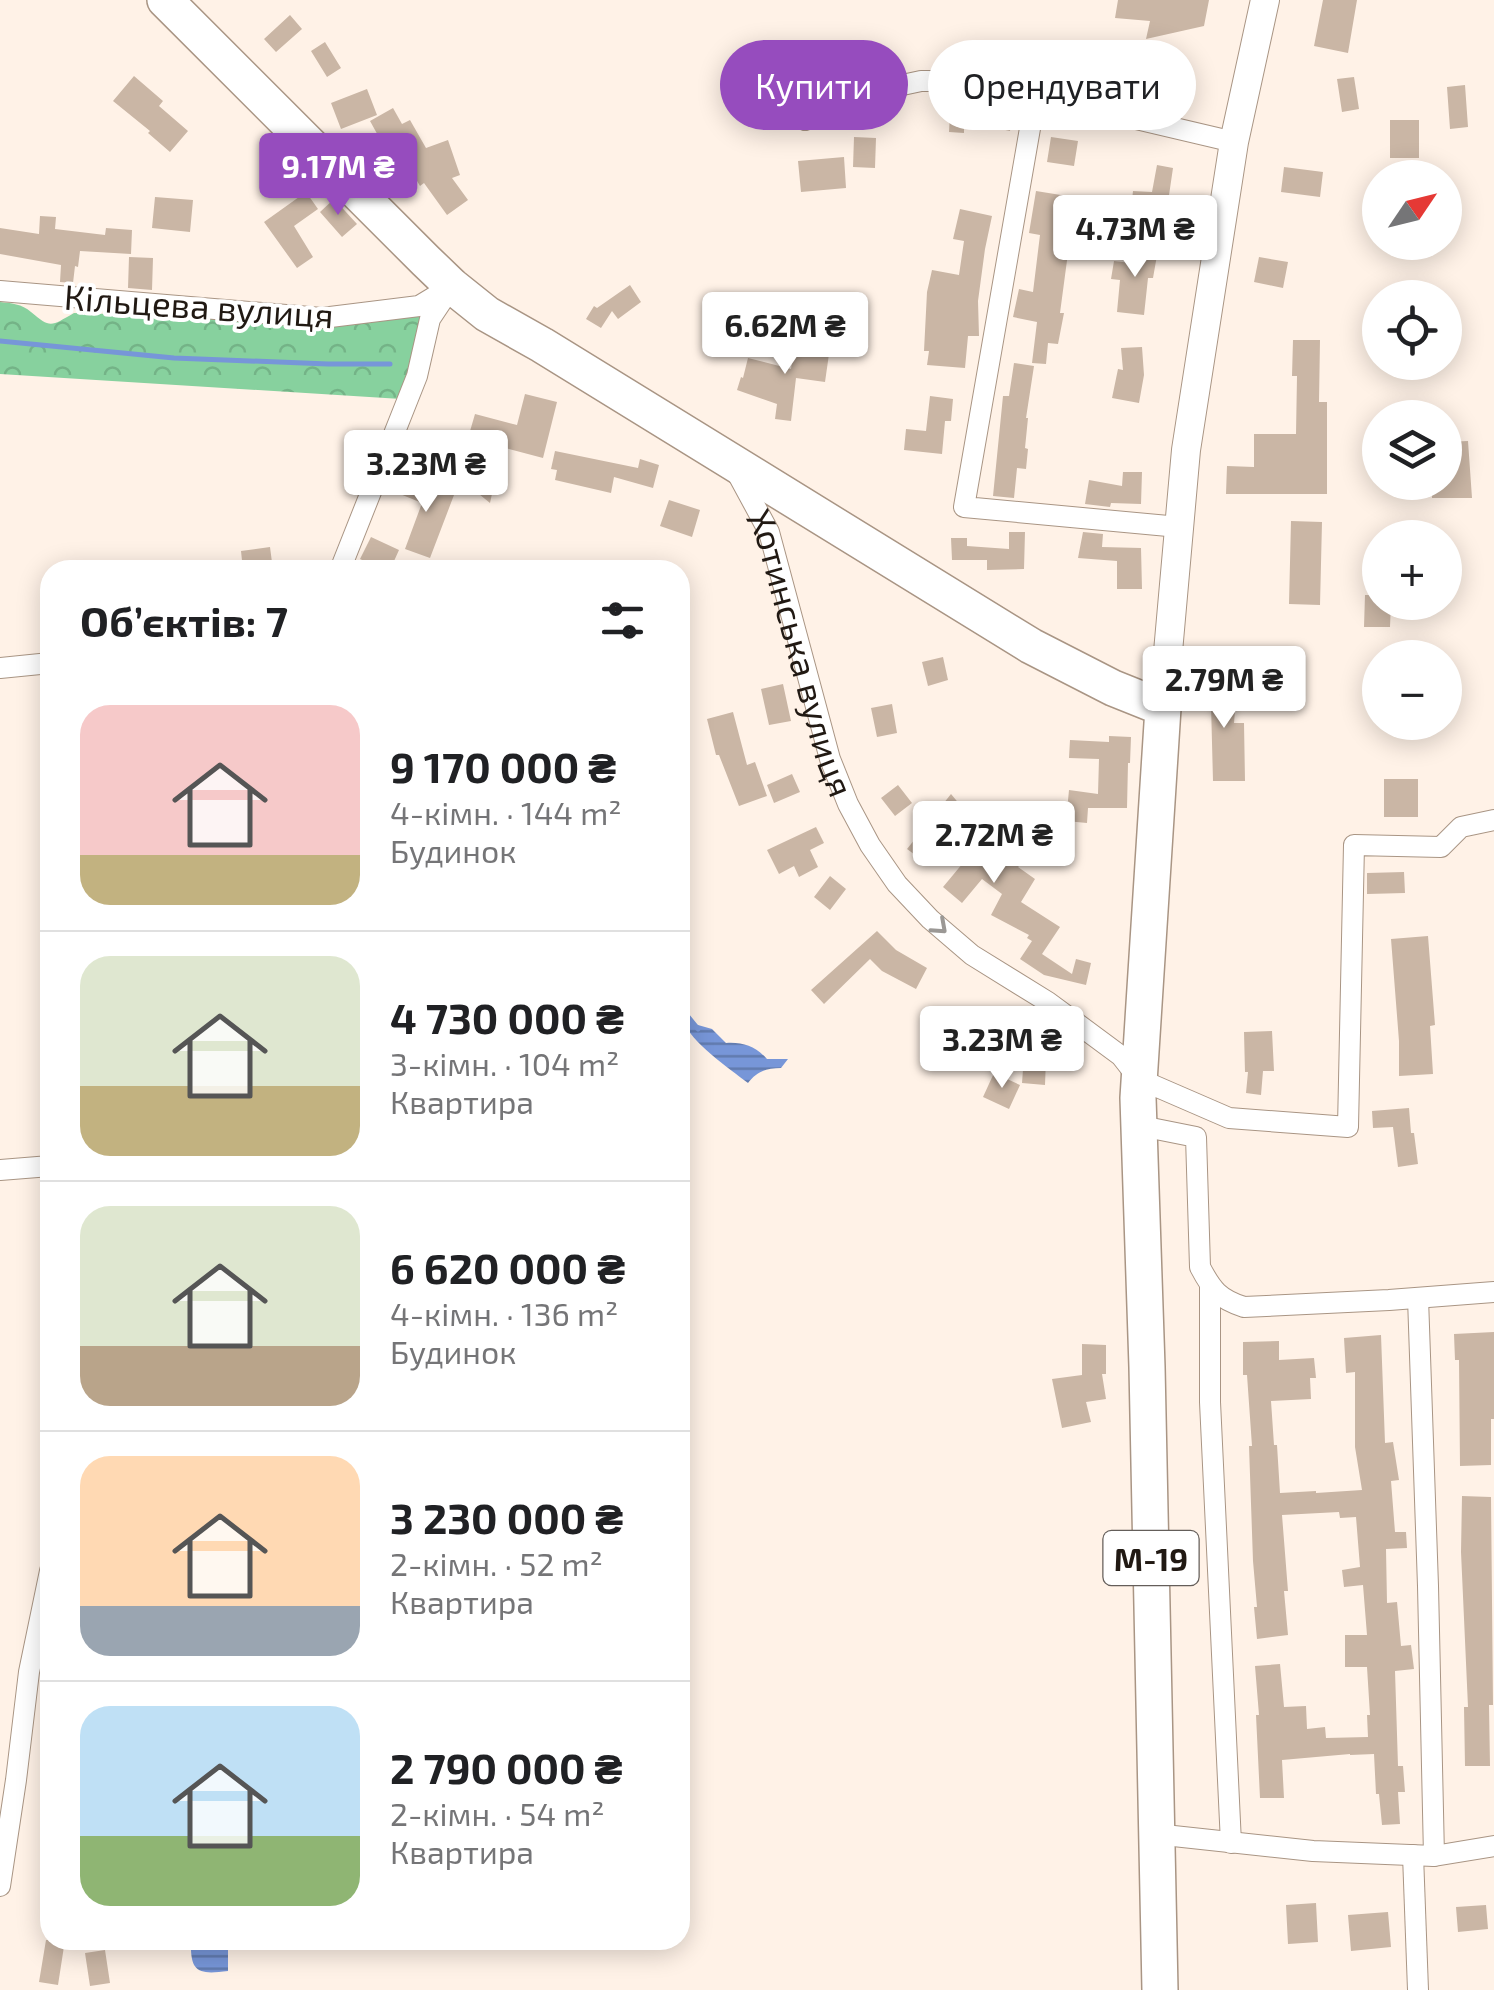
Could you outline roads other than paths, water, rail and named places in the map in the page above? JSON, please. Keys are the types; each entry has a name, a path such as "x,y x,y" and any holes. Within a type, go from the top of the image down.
{"highway":[{"name":"Хотинська вулиця","path":"164,0 452,286 487,314 1031,646 1163,708"},
{"name":"М-19","path":"1160,1990 1139,1080 1163,708"}],"main road":[{"path":"1163,708 1186,450 1234,142 1265,0"}],"street":[{"path":"1030,130 964,507 1178,527"},
{"path":"1181,130 1234,142"},
{"name":"Кільцева вулиця","path":"0,291 322,318 419,306 452,286"},
{"path":"344,560 417,376 430,318 452,286"},
{"name":"Хотинська вулиця","path":"731,462 769,532 830,759 870,845 897,884 972,956 1036,994 1120,1056 1139,1080"},
{"path":"0,668 40,663"},
{"path":"1139,1080 1229,1118 1348,1127 1354,845 1441,847 1461,827 1494,820"},
{"path":"1141,1126 1196,1137 1200,1267 1210,1286 1226,1301 1244,1307 1494,1292"},
{"path":"0,1170 40,1167"},
{"path":"1210,1286 1210,1402 1231,1842"},
{"path":"1418,1298 1434,1856"},
{"path":"0,1886 40,1619"},
{"path":"1156,1834 1313,1851 1434,1856 1494,1846"},
{"path":"1413,1855 1418,1990"}],"water":[{"path":"690,1023 712,1029 726,1043 748,1046 767,1059 788,1059 781,1068 763,1071 748,1083 690,1032"},
{"path":"192,1950 228,1950 228,1971 202,1971 192,1959"}],"waterway":[{"path":"0,341 174,358 390,364"},
{"path":"690,1019 698,1029"}]}
